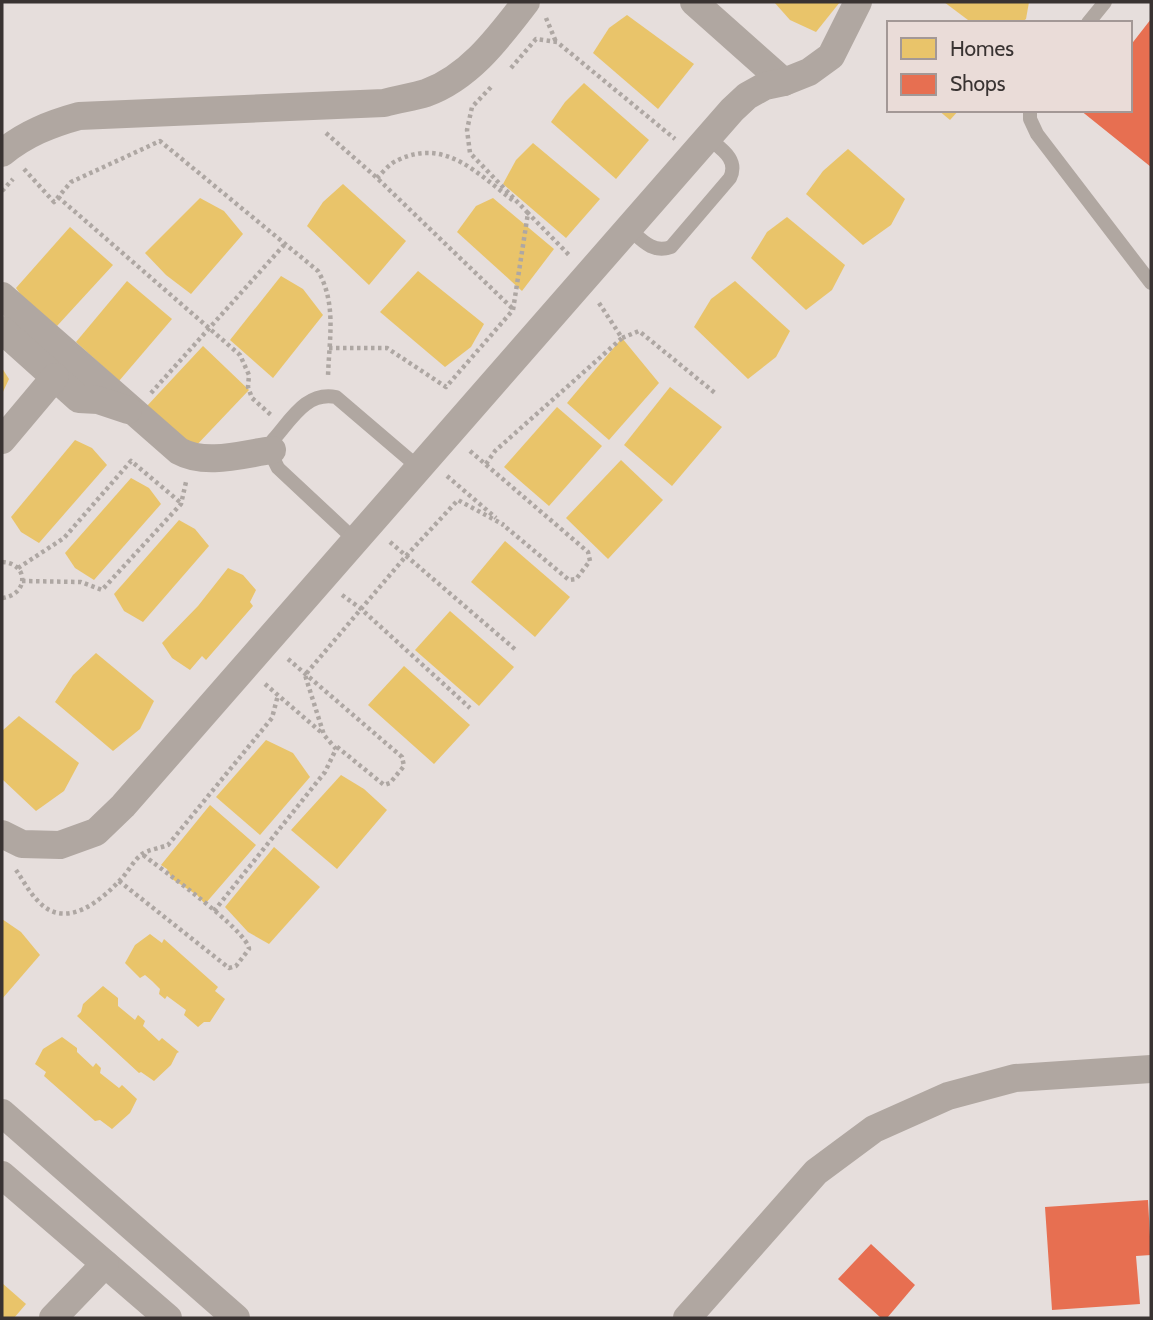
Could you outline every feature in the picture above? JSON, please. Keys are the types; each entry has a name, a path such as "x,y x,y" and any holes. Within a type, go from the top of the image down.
{"street":[{"path":"694,2 784,82"},
{"path":"5,846 60,845 96,832 123,806 701,146 747,96 765,86 809,72 831,56 858,2"},
{"path":"2,153 17,141 47,125 79,116 384,103 428,92 467,70 498,38 535,8"},
{"path":"2,296 79,399 98,400 135,412"},
{"path":"2,330 135,412 179,451 192,458 206,459 278,439"},
{"path":"2,440 47,359"},
{"path":"687,1318 816,1172 874,1129 948,1096 1015,1078 1151,1069"},
{"path":"2,1113 236,1318"},
{"path":"2,1175 168,1318"},
{"path":"53,1318 105,1264"}],"lane":[{"path":"1090,21 1105,2"},
{"path":"1030,112 1030,119 1037,134 1151,283"},
{"path":"628,228 657,250 671,247 734,170 729,156 701,146"},
{"path":"362,531 278,468 278,439 309,400 317,396 336,397 422,462"}],"path":[{"path":"535,8 557,43 701,146"},
{"path":"506,73 536,39 557,43"},
{"path":"498,81 471,107 467,130 470,153 585,276 622,338"},
{"path":"318,134 328,133 513,310"},
{"path":"2,191 23,169 54,202 71,182 160,141 174,140"},
{"path":"160,141 318,271 326,285 331,303 327,395"},
{"path":"377,178 396,160 425,152 455,157 528,213"},
{"path":"58,197 240,355 249,375 251,398 278,439"},
{"path":"329,348 387,348 446,387 513,310 528,213"},
{"path":"135,412 284,245"},
{"path":"486,464 495,451 622,338 639,331 715,393"},
{"path":"422,462 504,525 569,580 576,579 590,561 588,552 449,432"},
{"path":"22,581 81,582 102,590 181,504 192,458"},
{"path":"18,568 64,538 131,461 181,504"},
{"path":"305,675 360,608 458,500 504,525"},
{"path":"362,531 406,556 517,651"},
{"path":"2,562 18,568 22,581 19,590 12,597 2,598"},
{"path":"320,578 360,608 470,708"},
{"path":"244,666 384,785 390,783 404,766 402,757 267,640"},
{"path":"214,911 325,772 335,749 324,735 305,675"},
{"path":"5,846 39,903 52,911 68,914 83,911 119,881 142,854 168,845 272,718 278,695"},
{"path":"119,881 229,968 249,949 249,944 214,911 142,854"}],"building: Homes":[{"path":"774,2 840,2 816,32 790,20"},
{"path":"944,2 1029,2 1024,21 969,21"},
{"path":"627,15 694,64 658,109 593,53 609,28"},
{"path":"584,83 649,140 616,179 551,122 565,102"},
{"path":"940,112 957,112 950,120"},
{"path":"533,143 600,199 566,238 503,184 516,160"},
{"path":"848,149 905,199 891,225 863,245 806,194 823,171"},
{"path":"343,184 406,241 369,285 307,226 323,202"},
{"path":"200,198 224,211 243,234 191,294 166,275 145,253"},
{"path":"493,198 554,249 522,291 457,232 476,206"},
{"path":"787,217 845,265 832,290 806,310 751,258 767,232"},
{"path":"70,227 113,265 57,326 32,311 16,288"},
{"path":"418,271 484,324 471,347 445,367 380,312"},
{"path":"281,276 303,289 323,315 273,378 230,340"},
{"path":"127,281 172,319 119,381 76,342"},
{"path":"735,281 790,331 776,357 748,379 694,327 711,299"},
{"path":"622,338 659,383 609,440 567,403"},
{"path":"203,346 249,390 192,450 146,407"},
{"path":"2,368 9,379 2,394"},
{"path":"670,387 722,427 672,486 624,445"},
{"path":"557,407 602,446 549,506 504,467"},
{"path":"75,440 92,448 107,465 39,543 21,532 11,517"},
{"path":"621,460 663,500 608,559 566,518"},
{"path":"131,478 149,488 161,504 94,580 75,568 65,553"},
{"path":"179,520 195,529 209,546 143,622 124,611 114,594"},
{"path":"505,541 570,597 535,637 471,582"},
{"path":"228,568 243,575 256,590 250,602 253,606 206,660 202,656 190,670 172,658 162,643 198,606"},
{"path":"450,611 514,667 479,706 415,650"},
{"path":"96,653 154,701 140,729 113,751 55,702 73,675"},
{"path":"404,666 470,725 434,764 368,705"},
{"path":"19,716 79,763 64,791 36,811 2,779 2,731"},
{"path":"266,740 293,753 310,777 260,835 216,797"},
{"path":"341,775 364,789 387,810 337,869 291,830"},
{"path":"210,805 256,845 205,904 197,895 172,879 167,869 161,865"},
{"path":"274,847 320,887 269,944 248,932 225,907"},
{"path":"2,919 21,932 40,955 2,999"},
{"path":"150,934 162,943 164,939 218,987 215,991 225,999 210,1022 204,1022 198,1027 184,1015 186,1010 167,996 165,999 152,981 145,975 140,978 125,963 135,945"},
{"path":"103,986 118,998 118,1006 135,1020 138,1015 145,1021 143,1026 159,1041 162,1038 179,1052 171,1065 154,1081 139,1073 77,1016 83,1004"},
{"path":"62,1037 77,1048 77,1052 93,1067 96,1063 101,1068 100,1073 119,1088 122,1085 137,1099 130,1113 112,1129 100,1120 95,1121 44,1076 46,1072 35,1064 43,1049"},
{"path":"2,1283 26,1304 14,1318 2,1318"}],"building: Shops":[{"path":"1151,19 1151,167 1082,112 1132,112 1132,43"},
{"path":"1148,1200 1151,1255 1136,1256 1140,1304 1052,1310 1045,1207"},
{"path":"871,1244 915,1285 887,1318 881,1318 838,1279"}]}
